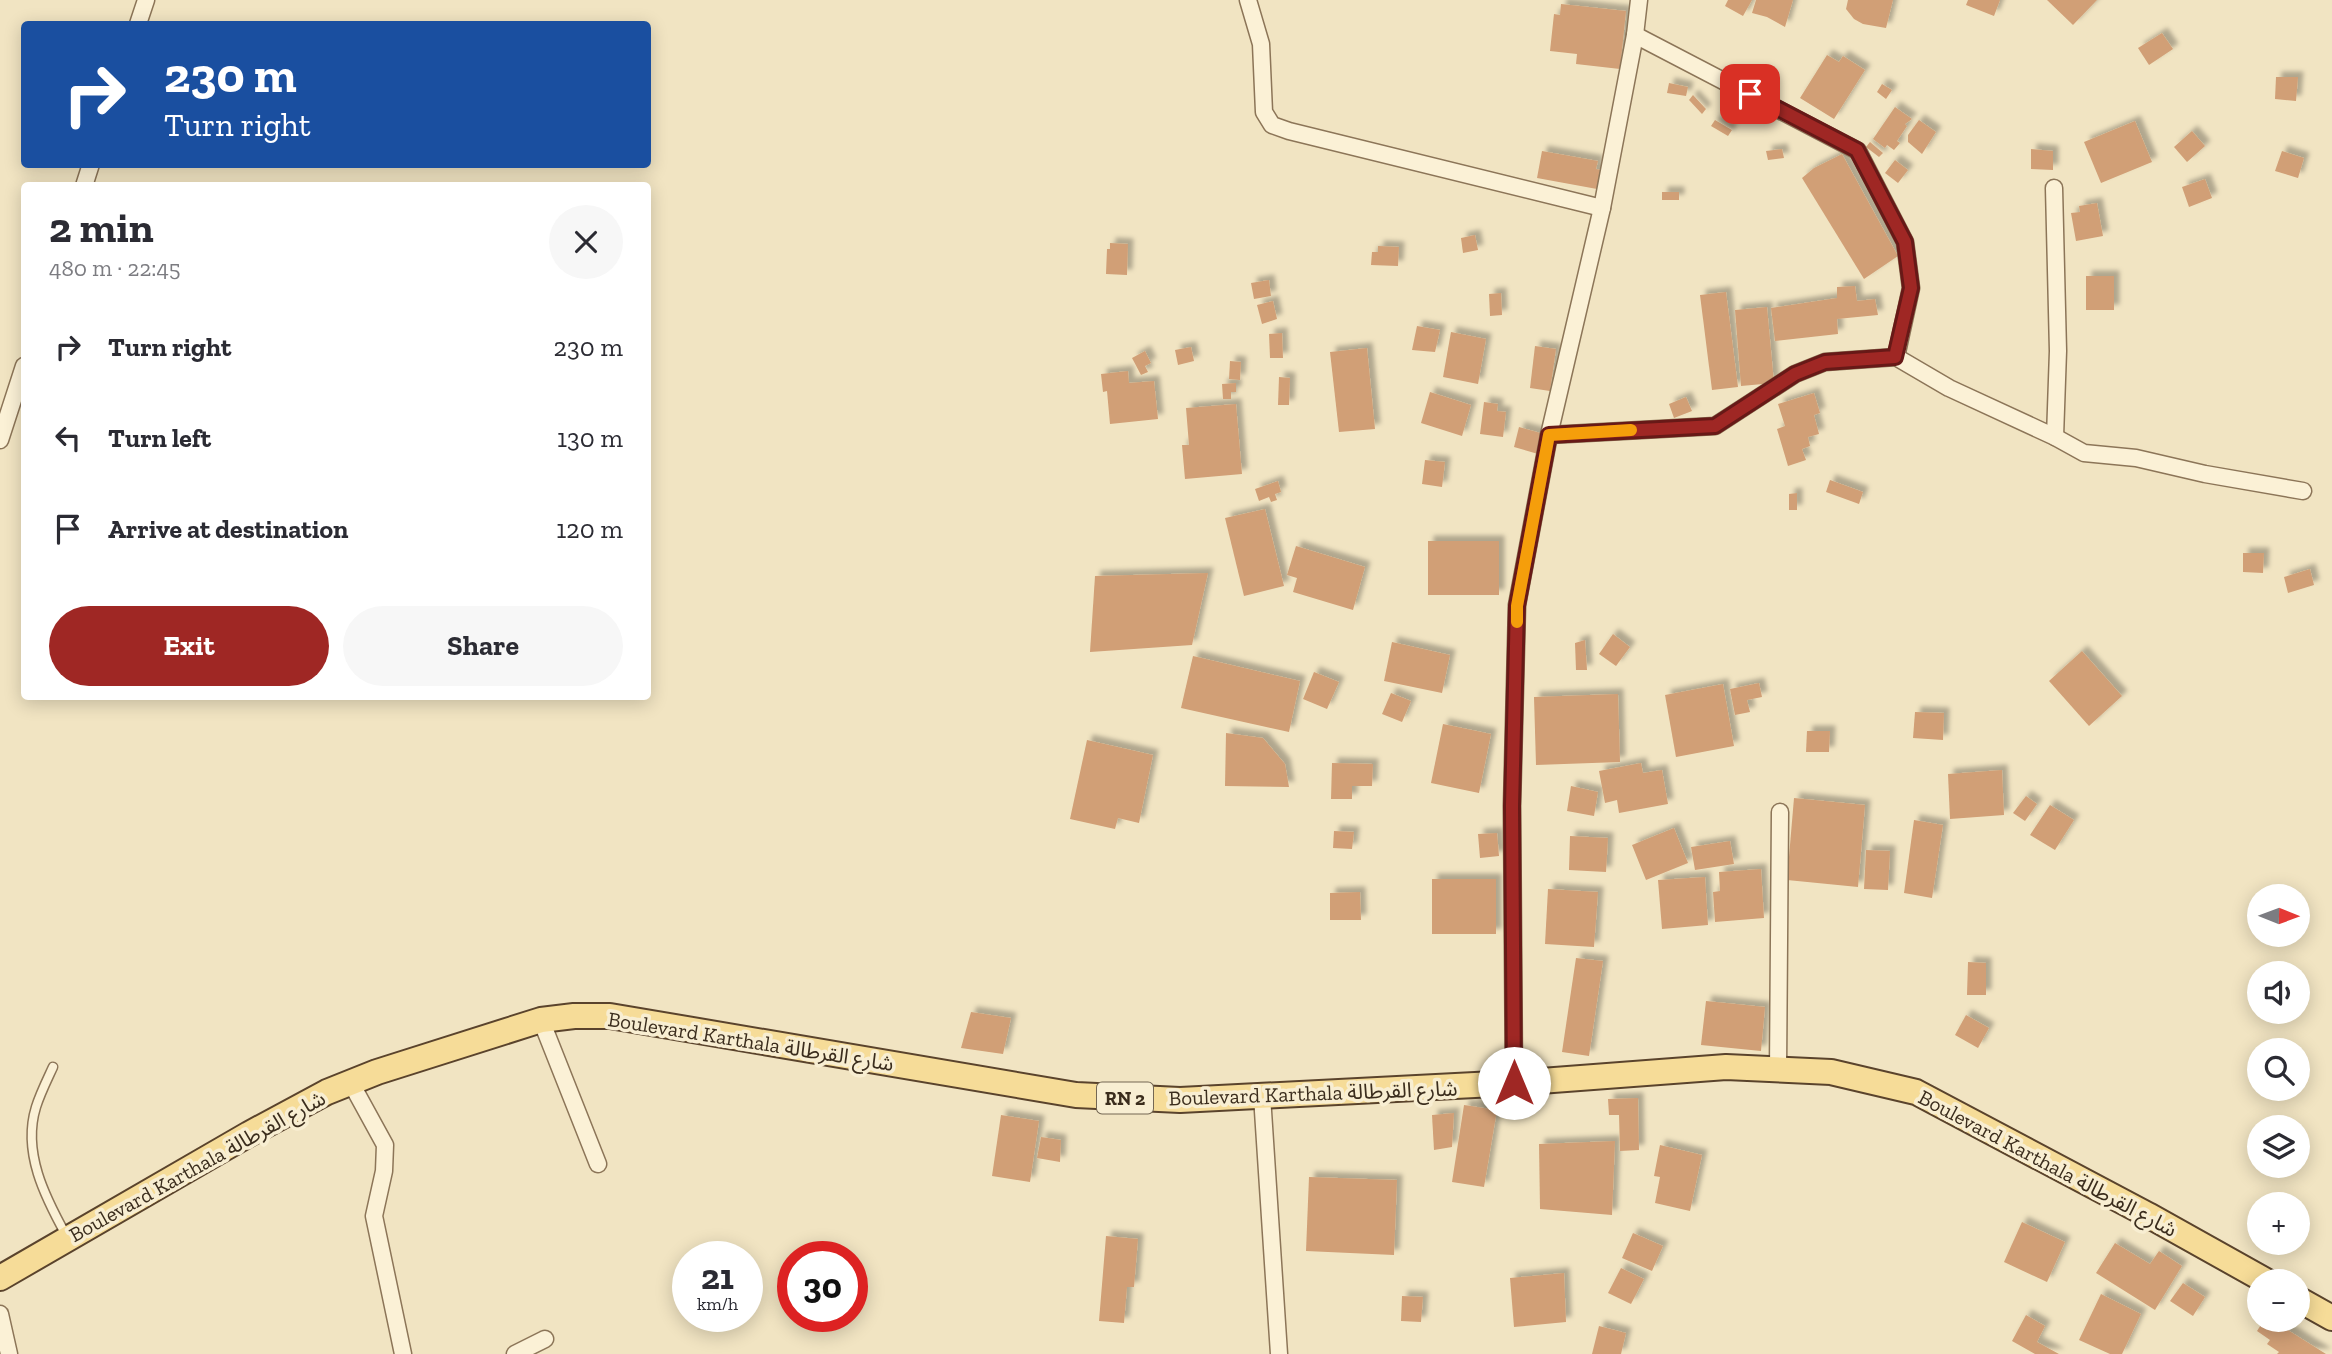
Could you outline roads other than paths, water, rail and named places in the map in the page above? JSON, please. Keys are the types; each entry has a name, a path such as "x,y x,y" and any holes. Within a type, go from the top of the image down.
{"main road":[{"name":"Boulevard Karthala شارع القرطالة","path":"0,1278 327,1092 377,1072 541,1020 574,1016 610,1016 1076,1095 1180,1100 1514,1083 1726,1068 1831,1072 1916,1092 2247,1270"},
{"path":"2310,1306 2332,1318"}],"street":[{"path":"139,21 146,0"},
{"path":"1248,0 1261,44 1264,112 1272,125 1602,208"},
{"path":"1514,1083 1512,806 1517,606 1549,435 1602,208 1635,35 1639,0"},
{"path":"1635,35 1857,150 1905,242 1911,288 1895,357"},
{"path":"2054,188 2058,351 2055,437"},
{"path":"1549,435 1715,426 1795,374 1825,362 1895,357 1949,388 2084,453 2136,458 2205,474 2303,491"},
{"path":"0,440 21,375"},
{"path":"1778,1070 1780,813"},
{"path":"541,1020 598,1164"},
{"path":"351,1083 384,1145 384,1171 374,1216 403,1354"},
{"path":"1262,1096 1279,1354"},
{"path":"0,1314 9,1354"},
{"path":"515,1354 545,1339"}],"lane":[{"path":"52,1067 35,1109 31,1142 43,1194 68,1239"}]}
